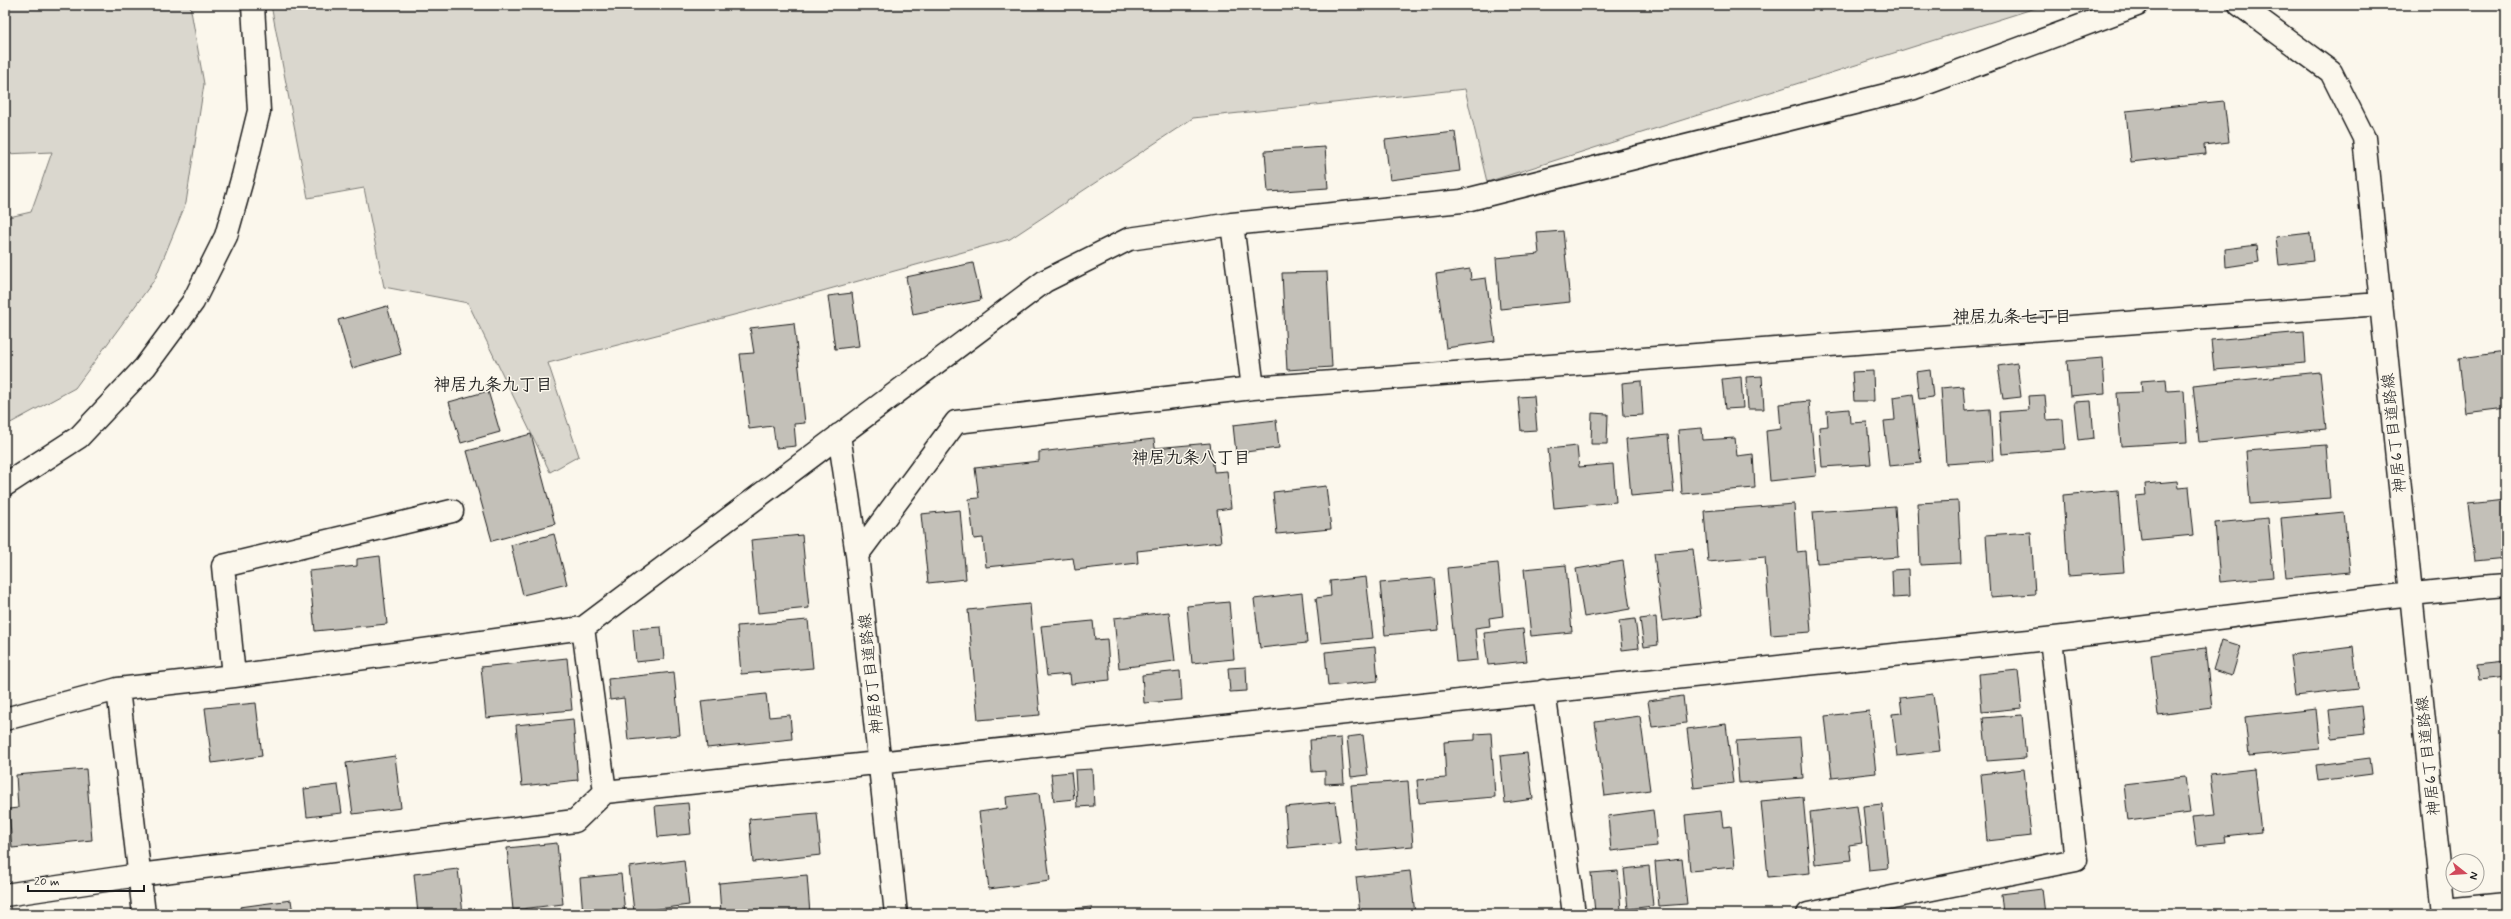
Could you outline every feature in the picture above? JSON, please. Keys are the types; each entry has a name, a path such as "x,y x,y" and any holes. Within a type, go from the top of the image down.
{"street":[{"path":"5,486 79,437 145,367 193,302 226,236 259,111 253,5"},
{"path":"5,718 118,689 234,676 583,628 1045,281 1130,239 1232,224 1462,201 1914,88 2137,5"},
{"name":"神居6丁目道路線","path":"2240,5 2331,72 2364,138 2444,912"},
{"path":"1232,224 1253,388"},
{"path":"857,555 956,422 1253,388 2380,304"},
{"name":"神居8丁目道路線","path":"839,435 857,555 896,914"},
{"path":"234,676 224,566 452,511"},
{"path":"5,895 139,875 575,821 605,792 880,761 2051,639 2410,593 2506,586"},
{"path":"583,628 605,792"},
{"path":"1808,914 2076,860 2051,639"},
{"path":"118,689 144,914"},
{"path":"1544,691 1574,914"},
{"path":"2444,912 2506,904"}],"shaded area":[{"path":"5,5 190,5 204,84 186,203 155,279 75,388 5,426 5,218 31,212 52,152 5,154"},
{"path":"271,5 2045,5 1487,182 1465,89 1193,118 1010,239 761,308 548,363 579,456 550,472 468,303 384,287 364,188 308,198"}],"building":[{"path":"2224,101 2229,142 2204,145 2205,154 2131,162 2126,111"},
{"path":"1455,132 1460,171 1390,180 1385,140"},
{"path":"1325,147 1328,188 1268,192 1265,151"},
{"path":"1563,231 1570,302 1500,309 1496,258 1539,254 1537,233"},
{"path":"2310,233 2313,261 2279,265 2276,237"},
{"path":"2257,245 2259,262 2226,267 2225,249"},
{"path":"973,263 981,300 913,314 906,277"},
{"path":"1470,269 1471,280 1486,278 1495,341 1446,348 1436,274"},
{"path":"1327,272 1332,367 1287,370 1282,273"},
{"path":"852,293 859,346 835,349 828,296"},
{"path":"387,306 401,354 352,368 338,320"},
{"path":"794,323 805,423 794,424 796,446 776,448 773,426 749,429 740,354 754,353 750,328"},
{"path":"2304,332 2306,363 2214,370 2211,340"},
{"path":"2506,352 2506,408 2465,413 2459,358"},
{"path":"2103,358 2105,393 2070,396 2067,361"},
{"path":"2017,363 2021,397 2003,399 1998,366"},
{"path":"1930,370 1933,397 1919,399 1916,372"},
{"path":"1873,371 1874,401 1854,401 1852,372"},
{"path":"2320,372 2326,429 2199,442 2193,385"},
{"path":"1762,376 1764,409 1748,409 1746,377"},
{"path":"1741,377 1743,408 1725,409 1722,379"},
{"path":"2166,379 2167,391 2184,390 2187,442 2121,446 2117,393 2142,392 2141,381"},
{"path":"1641,381 1643,415 1624,416 1622,383"},
{"path":"1963,386 1965,411 1990,409 1993,461 1946,464 1941,388"},
{"path":"488,391 500,432 461,443 449,402"},
{"path":"1913,394 1921,463 1889,466 1884,421 1895,420 1893,397"},
{"path":"2045,395 2047,420 2063,419 2065,449 2002,454 1999,412 2029,410 2028,396"},
{"path":"1534,396 1537,430 1521,431 1518,397"},
{"path":"1809,401 1816,476 1770,481 1766,431 1781,429 1779,404"},
{"path":"2091,401 2094,438 2078,440 2074,402"},
{"path":"1849,409 1850,423 1867,422 1871,464 1822,467 1819,427 1828,426 1827,411"},
{"path":"1592,413 1608,414 1607,444 1591,444"},
{"path":"1276,420 1279,448 1236,453 1233,425"},
{"path":"1702,428 1703,440 1735,438 1737,456 1753,454 1755,488 1682,494 1678,430"},
{"path":"531,434 555,524 492,541 467,451"},
{"path":"1668,435 1674,492 1631,496 1626,439"},
{"path":"1154,439 1155,448 1210,443 1214,472 1227,471 1231,508 1217,510 1221,542 1137,551 1138,563 1075,570 1073,558 986,567 983,538 974,539 969,499 979,498 975,468 1039,461 1039,452"},
{"path":"2326,445 2330,498 2250,504 2246,451"},
{"path":"1577,446 1579,467 1613,464 1616,502 1554,508 1548,449"},
{"path":"2177,481 2178,488 2189,487 2194,535 2141,540 2136,496 2146,495 2145,484"},
{"path":"1326,486 1331,529 1277,534 1273,492"},
{"path":"2118,490 2124,572 2068,576 2063,495"},
{"path":"2506,500 2506,558 2475,561 2468,504"},
{"path":"1958,501 1961,563 1920,565 1918,503"},
{"path":"1794,504 1797,552 1805,551 1811,632 1771,635 1765,557 1708,562 1704,511"},
{"path":"1895,506 1898,557 1817,563 1813,512"},
{"path":"960,510 966,579 928,583 921,514"},
{"path":"2344,512 2350,572 2286,578 2281,518"},
{"path":"2268,518 2273,577 2220,582 2215,523"},
{"path":"2031,532 2035,594 1990,597 1986,535"},
{"path":"554,534 567,584 523,595 511,545"},
{"path":"802,535 809,608 758,613 751,540"},
{"path":"1693,549 1701,616 1662,621 1654,553"},
{"path":"380,556 387,624 315,631 309,571 357,566 357,559"},
{"path":"1623,561 1630,609 1584,617 1576,569"},
{"path":"1498,563 1503,616 1489,618 1490,626 1475,628 1478,660 1456,662 1447,568"},
{"path":"1566,565 1572,632 1531,636 1524,569"},
{"path":"1908,569 1909,597 1893,598 1892,570"},
{"path":"1366,577 1373,638 1321,643 1316,598 1331,596 1330,581"},
{"path":"1434,578 1439,630 1385,635 1380,583"},
{"path":"1302,593 1307,643 1260,648 1254,599"},
{"path":"1229,602 1234,659 1192,663 1187,606"},
{"path":"1030,604 1040,715 978,720 968,610"},
{"path":"1169,612 1175,661 1119,668 1114,618"},
{"path":"1656,617 1658,645 1644,647 1640,619"},
{"path":"1635,619 1639,648 1622,650 1619,621"},
{"path":"808,620 813,668 741,674 737,626"},
{"path":"1093,621 1095,640 1107,639 1110,680 1071,684 1070,674 1047,676 1041,626"},
{"path":"661,627 664,659 636,662 633,629"},
{"path":"1523,629 1527,661 1488,665 1484,633"},
{"path":"2222,640 2241,646 2232,676 2213,670"},
{"path":"1375,647 1378,681 1328,686 1325,652"},
{"path":"2353,647 2358,689 2295,696 2290,655"},
{"path":"2205,648 2212,708 2158,715 2151,655"},
{"path":"567,658 572,710 486,718 481,667"},
{"path":"2506,661 2506,677 2479,680 2477,664"},
{"path":"1246,667 1247,691 1230,692 1228,668"},
{"path":"2018,670 2022,708 1982,712 1979,674"},
{"path":"1180,671 1182,700 1144,703 1142,675"},
{"path":"674,672 680,735 628,740 624,698 610,700 608,679"},
{"path":"766,694 769,717 790,715 792,739 707,748 701,701"},
{"path":"1933,694 1940,751 1897,756 1892,714 1902,713 1900,698"},
{"path":"1683,696 1686,723 1652,727 1648,701"},
{"path":"256,703 262,756 212,763 205,708"},
{"path":"2362,706 2365,734 2332,738 2329,710"},
{"path":"2316,709 2320,749 2249,756 2245,717"},
{"path":"1869,711 1876,773 1832,778 1825,716"},
{"path":"2022,715 2026,758 1987,761 1983,718"},
{"path":"1640,716 1650,790 1605,796 1595,722"},
{"path":"573,719 578,780 522,786 516,725"},
{"path":"1726,724 1733,783 1694,788 1687,729"},
{"path":"1491,733 1495,797 1419,803 1417,780 1446,778 1444,742 1475,740 1475,734"},
{"path":"1363,735 1368,775 1351,777 1347,737"},
{"path":"1800,737 1803,778 1739,783 1736,741"},
{"path":"1341,738 1344,783 1325,784 1325,771 1312,772 1310,740"},
{"path":"1527,753 1533,799 1505,803 1500,756"},
{"path":"395,756 401,808 353,814 346,763"},
{"path":"2370,758 2372,774 2318,781 2316,765"},
{"path":"86,769 92,840 12,848 9,809 18,808 16,775"},
{"path":"1092,769 1094,806 1077,807 1075,770"},
{"path":"2024,769 2031,836 1987,841 1981,774"},
{"path":"2254,769 2261,832 2224,836 2225,842 2196,845 2192,817 2215,815 2210,774"},
{"path":"1071,772 1074,799 1054,801 1051,774"},
{"path":"2185,777 2190,813 2128,821 2124,784"},
{"path":"1408,781 1413,846 1357,851 1351,785"},
{"path":"338,785 342,813 307,817 304,789"},
{"path":"1039,793 1050,881 989,889 979,812 1007,808 1006,797"},
{"path":"1803,797 1810,873 1768,877 1761,801"},
{"path":"1335,802 1340,843 1288,848 1285,807"},
{"path":"688,803 691,834 658,837 655,806"},
{"path":"1882,804 1888,868 1869,870 1863,806"},
{"path":"1857,806 1862,843 1849,845 1851,860 1815,864 1810,812"},
{"path":"1653,810 1657,846 1611,851 1608,816"},
{"path":"1721,811 1723,827 1731,826 1735,867 1690,871 1685,815"},
{"path":"817,813 821,855 753,862 749,819"},
{"path":"557,843 563,904 513,910 507,848"},
{"path":"1682,859 1687,904 1659,906 1655,862"},
{"path":"684,860 689,905 634,912 629,867"},
{"path":"1649,866 1653,906 1628,909 1624,869"},
{"path":"458,869 463,914 418,914 414,874"},
{"path":"1410,871 1415,914 1360,914 1356,877"},
{"path":"1618,871 1621,910 1595,912 1591,873"},
{"path":"621,874 625,913 583,914 580,878"},
{"path":"807,875 810,914 721,914 719,883"},
{"path":"2042,889 2045,914 2003,914 2001,894"},
{"path":"291,900 293,914 241,914 240,907"},
{"path":"1091,907 1092,914 1032,914 1032,913"},
{"path":"1185,912 1185,914 1156,914"}],"district":[{"name":"神居九条七丁目","path":"2012,316"},
{"name":"神居九条九丁目","path":"493,384"},
{"name":"神居九条八丁目","path":"1191,457"}]}
